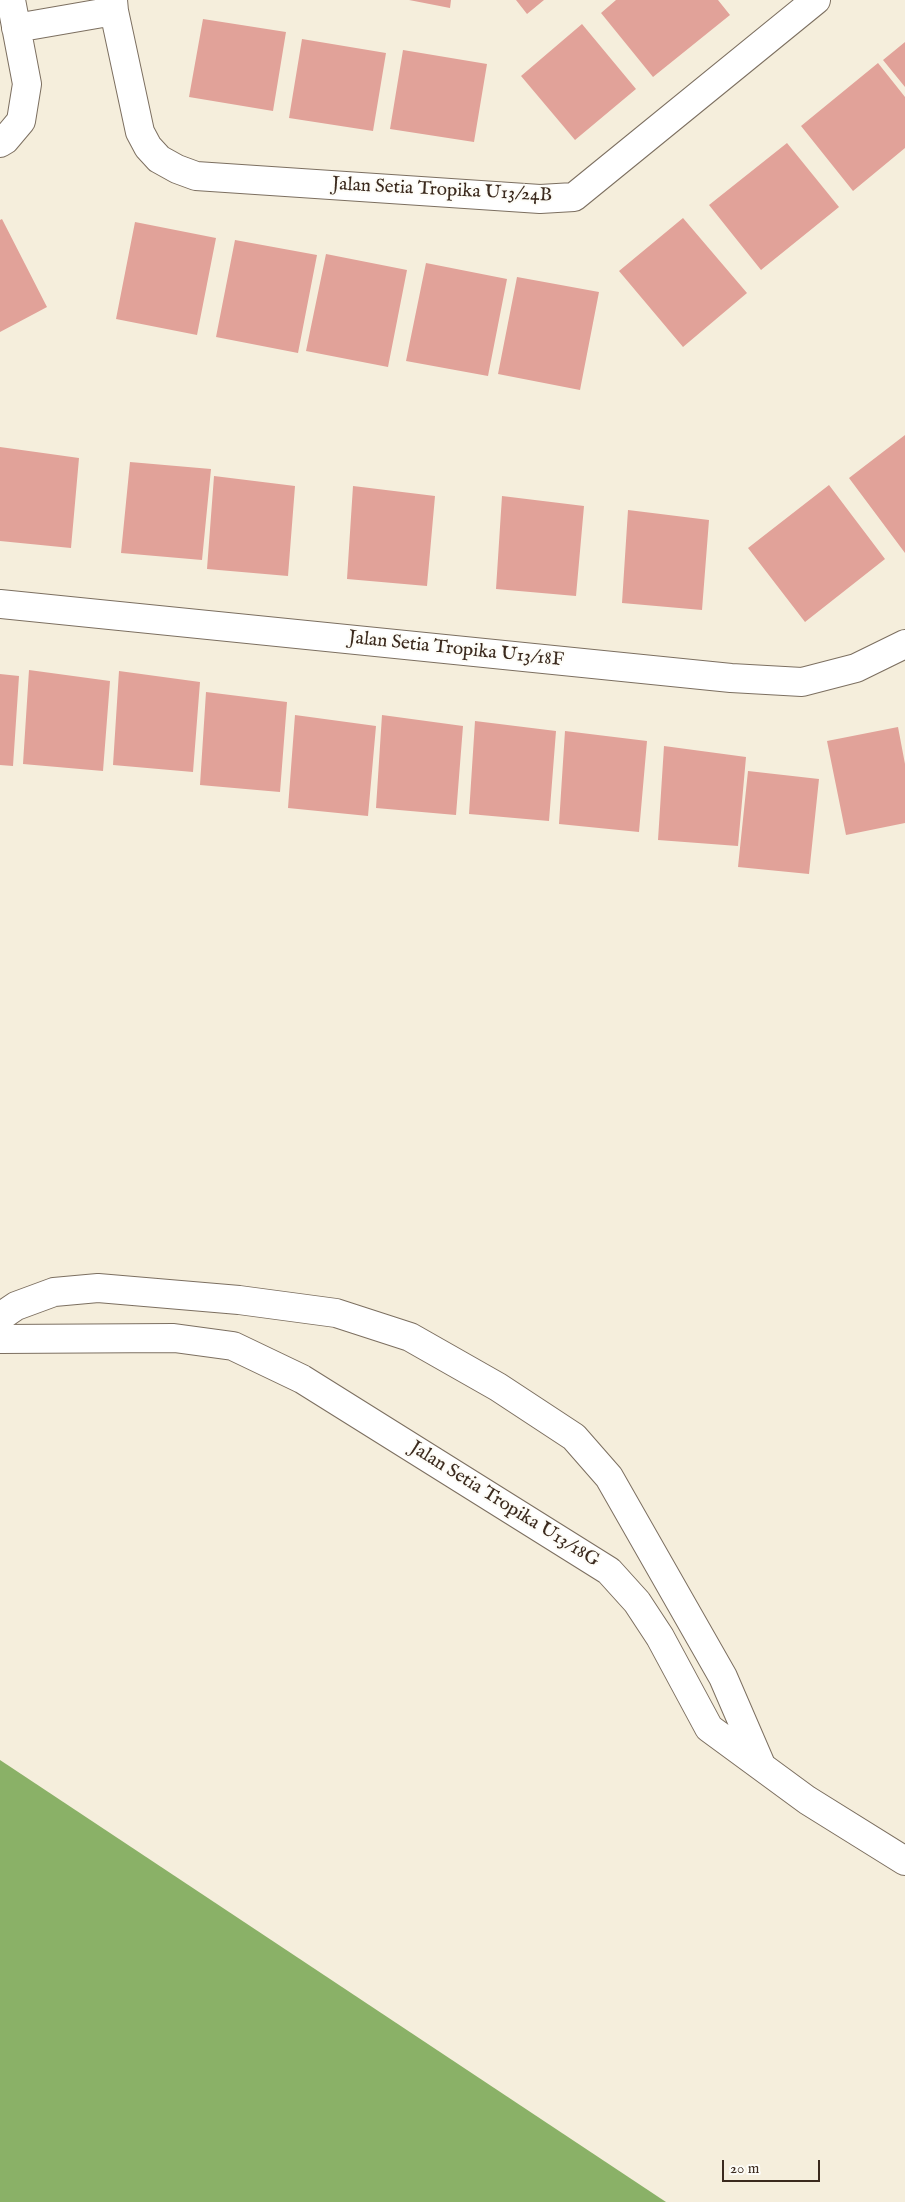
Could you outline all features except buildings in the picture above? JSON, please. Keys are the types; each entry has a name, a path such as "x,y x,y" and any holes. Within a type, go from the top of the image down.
{"street":[{"path":"0,143 5,140 20,121 27,84 11,0"},
{"name":"Jalan Setia Tropika U13/24B","path":"113,5 140,132 148,147 159,159 177,169 196,176 540,199 574,197 816,0"},
{"path":"16,28 113,5"},
{"name":"Jalan Setia Tropika U13/18F","path":"0,604 731,678 802,682 856,668 905,644"},
{"path":"0,1317 16,1306 54,1292 98,1288 239,1300 336,1313 410,1336 498,1387 574,1437 609,1477 724,1677 760,1765"},
{"name":"Jalan Setia Tropika U13/18G","path":"0,1339 184,1339 233,1346 302,1379 609,1571 637,1602 651,1623 708,1728 807,1800 905,1861"}],"green space":[{"path":"0,1760 666,2202 0,2202"}]}
